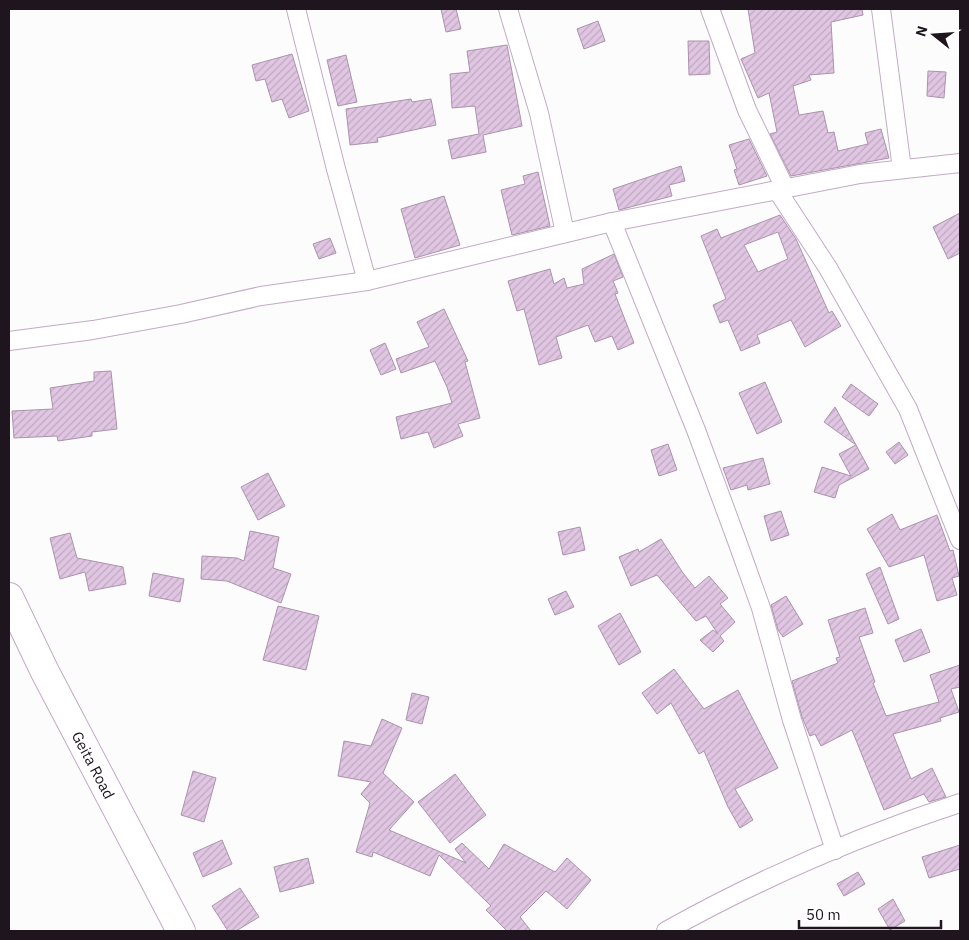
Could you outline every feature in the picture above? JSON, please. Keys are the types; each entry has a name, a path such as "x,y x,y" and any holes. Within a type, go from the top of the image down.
{"highway":[{"name":"Geita Road","path":"9,597 45,672 181,931"}],"street":[{"path":"296,9 336,169 367,281"},
{"path":"508,9 539,113 565,233"},
{"path":"710,9 747,110 781,189 908,409 960,540"},
{"path":"881,9 902,169"},
{"path":"9,341 93,330 181,314 261,296 367,281 612,222 860,174 960,163"},
{"path":"612,222 696,430 761,608 792,720 835,850"},
{"path":"666,931 728,896 835,850 960,804"}],"building":[{"path":"441,9 456,9 461,29 446,32"},
{"path":"748,9 862,9 863,15 831,22 834,73 809,75 811,80 793,86 799,115 823,111 828,133 834,132 838,151 868,144 865,133 881,129 889,158 791,176 770,134 777,132 769,93 758,98 741,59 755,53"},
{"path":"598,21 605,41 584,49 577,29"},
{"path":"688,41 709,41 710,74 689,75"},
{"path":"507,45 522,126 483,135 486,152 452,159 448,140 479,134 475,106 452,108 450,74 470,72 467,51"},
{"path":"292,54 309,111 289,118 282,99 272,102 265,79 256,81 252,65"},
{"path":"346,55 357,102 338,106 327,60"},
{"path":"928,71 946,72 944,98 927,96"},
{"path":"411,99 412,102 431,99 436,125 377,138 378,142 350,145 346,109"},
{"path":"749,139 767,176 739,185 734,170 737,169 729,145"},
{"path":"681,166 685,181 669,185 672,196 619,210 613,189"},
{"path":"538,172 550,226 512,235 501,190 525,184 523,176"},
{"path":"444,196 460,245 415,258 401,209"},
{"path":"960,213 960,253 948,259 933,227"},
{"path":"780,215 796,239 829,313 832,311 841,326 805,347 791,320 757,335 760,343 741,351 728,320 720,323 713,305 726,299 701,236 717,229 721,238","holes":["778,232 788,259 758,272 744,245"]},
{"path":"330,238 336,253 319,259 313,244"},
{"path":"614,254 623,277 613,281 618,293 615,294 634,343 618,350 612,336 595,342 588,325 556,337 562,358 539,365 524,309 517,311 508,281 550,269 554,284 564,278 567,288 584,284 582,269"},
{"path":"444,309 468,361 465,362 480,418 458,424 463,436 434,448 428,432 401,439 396,417 452,403 447,387 435,361 401,373 396,359 429,347 417,322"},
{"path":"385,343 396,369 381,375 370,350"},
{"path":"111,371 117,429 92,432 92,436 58,441 57,436 14,438 12,411 53,409 50,388 94,381 94,372"},
{"path":"765,382 782,422 757,434 739,393"},
{"path":"851,384 878,404 869,416 842,397"},
{"path":"835,407 856,445 824,422"},
{"path":"899,442 908,455 895,464 886,452"},
{"path":"668,444 677,470 659,476 651,450"},
{"path":"856,445 869,469 839,485 835,498 814,492 822,467 851,476 839,454"},
{"path":"763,458 770,484 748,490 747,485 731,490 723,468"},
{"path":"268,473 285,506 258,520 241,487"},
{"path":"781,511 789,535 771,541 764,516"},
{"path":"892,514 900,530 937,515 950,551 953,550 959,576 952,578 957,595 937,601 924,555 889,567 867,529"},
{"path":"580,527 585,550 563,555 558,532"},
{"path":"250,531 279,537 273,568 291,574 281,603 227,581 201,579 202,556 237,558 244,561"},
{"path":"70,533 77,558 123,567 126,584 89,591 85,572 60,579 50,538"},
{"path":"661,539 695,588 709,576 728,598 720,604 735,622 720,636 724,641 713,652 700,640 713,630 718,634 706,616 696,621 657,575 631,586 619,557 638,549 639,552"},
{"path":"880,567 899,619 888,624 866,574"},
{"path":"153,573 184,579 180,602 149,596"},
{"path":"566,591 574,607 555,615 548,599"},
{"path":"786,596 803,624 783,637 778,630 771,605"},
{"path":"278,606 319,616 306,670 263,660"},
{"path":"865,608 873,633 859,637 875,682 873,683 886,716 939,702 930,675 960,665 960,687 951,689 959,712 940,718 941,721 893,734 911,779 932,768 946,797 929,802 924,794 884,810 852,730 821,746 815,734 810,736 802,717 792,681 838,663 836,658 840,657 828,620"},
{"path":"620,613 641,652 619,665 598,626"},
{"path":"921,629 930,652 904,662 895,640"},
{"path":"674,669 704,709 738,690 778,768 735,789 753,820 740,828 728,807 704,751 699,754 671,703 657,714 642,693"},
{"path":"412,693 429,697 422,724 406,720"},
{"path":"382,719 402,728 383,773 414,802 389,830 466,863 455,849 462,843 489,869 504,844 555,872 567,858 591,880 567,909 546,891 520,917 531,931 507,931 486,910 491,906 439,855 430,876 373,852 372,857 356,852 370,803 361,794 371,782 338,776 344,741 371,746"},
{"path":"193,771 216,778 204,822 181,815"},
{"path":"455,774 486,815 450,843 418,802"},
{"path":"222,840 232,864 203,877 193,853"},
{"path":"960,845 960,869 929,878 922,857"},
{"path":"308,858 314,883 280,892 274,867"},
{"path":"858,872 865,884 844,896 837,884"},
{"path":"240,888 259,917 236,931 228,931 212,906"},
{"path":"893,899 905,921 890,930 878,909"}]}
